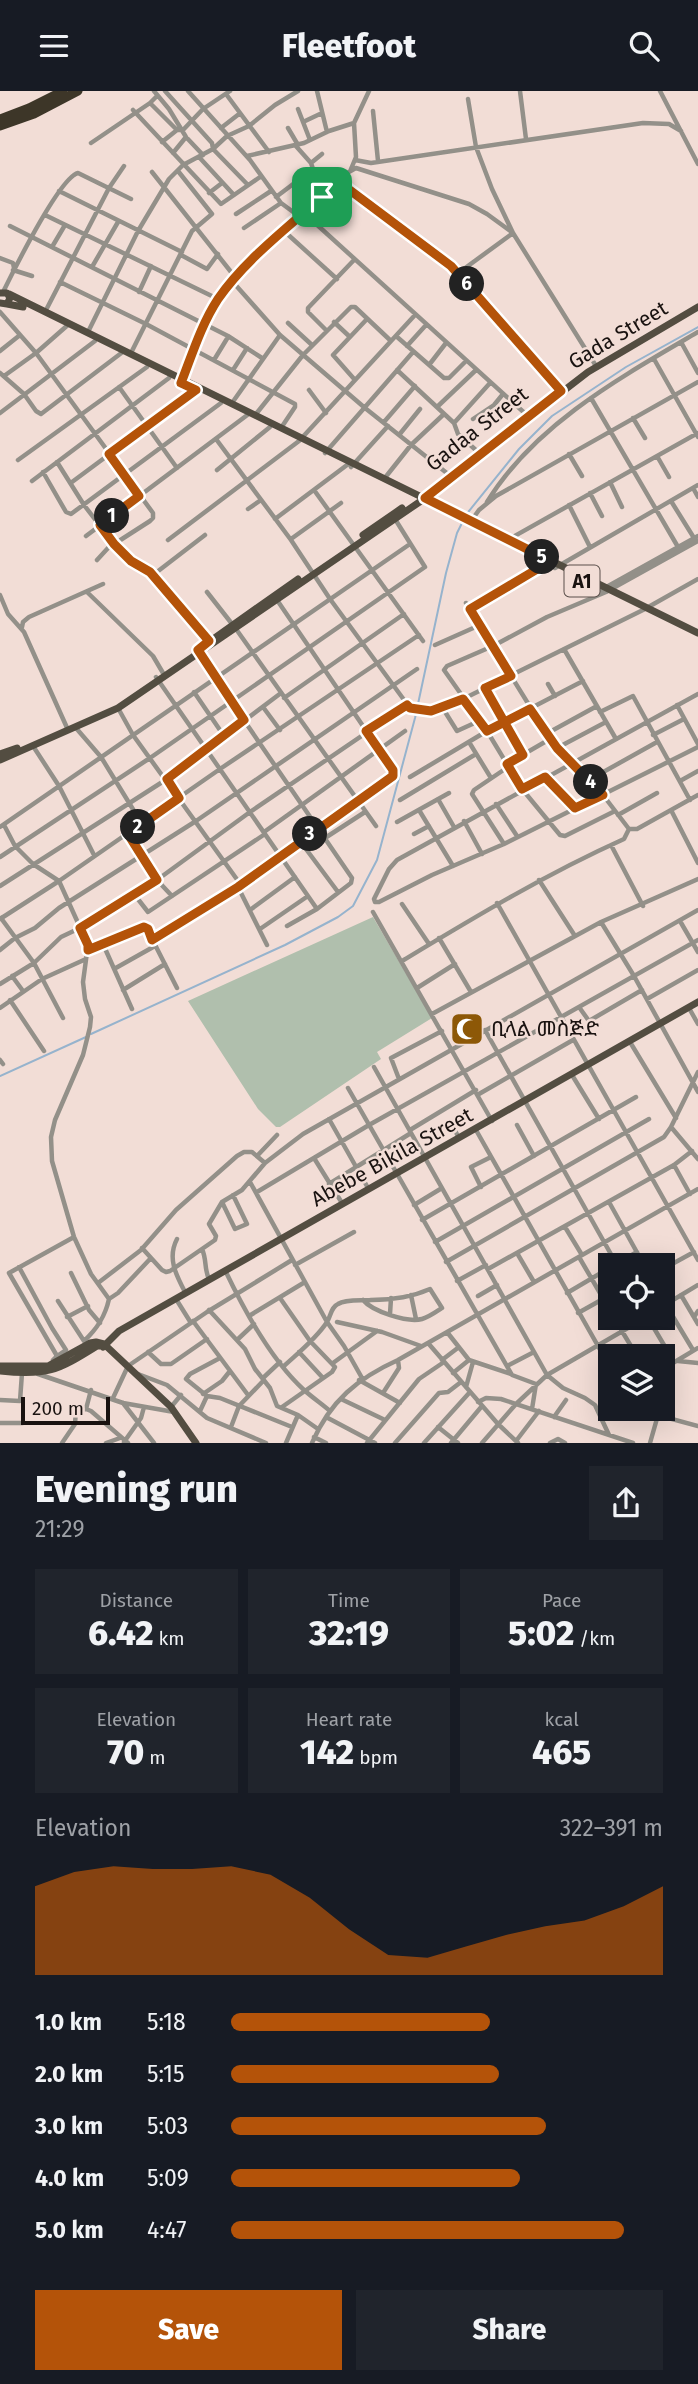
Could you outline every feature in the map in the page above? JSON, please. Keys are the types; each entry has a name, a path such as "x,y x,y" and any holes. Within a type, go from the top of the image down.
{"highway":[{"path":"0,119 64,91"},
{"path":"0,126 34,114 78,91"}],"main road":[{"path":"2,307 10,298 3,291"},
{"name":"A1","path":"3,291 45,311 95,341 126,352 148,366 231,403 421,498"},
{"name":"Gadaa Street","path":"421,498 448,474 528,416 560,389 595,365 698,305"},
{"name":"A1","path":"2,307 24,307 88,332 170,376"},
{"name":"A1","path":"181,381 221,403 251,414 270,427 300,439"},
{"path":"353,544 394,519 528,416"},
{"name":"A1","path":"351,465 698,635"},
{"path":"0,760 116,704 199,651 421,498"},
{"path":"199,651 209,641 234,626"},
{"path":"0,754 118,708 159,676"},
{"name":"Abebe Bikila Street","path":"105,1347 118,1331 698,1002"},
{"path":"0,1366 48,1366 96,1342 105,1347 172,1410"},
{"path":"0,1371 35,1373 59,1369 97,1346 105,1347"},
{"path":"127,1367 172,1410 194,1443"}],"street":[{"path":"165,91 212,143 213,149 248,185"},
{"path":"188,91 247,156 281,203 294,213 302,215 528,416"},
{"path":"218,91 225,94 269,153"},
{"path":"88,332 138,231 165,186 180,169 213,149 227,136 249,126 298,91"},
{"path":"317,91 327,132"},
{"path":"181,381 205,324 218,299 234,279 351,169 355,160 354,123 369,91"},
{"path":"520,91 526,139"},
{"path":"660,91 696,153 698,164"},
{"path":"91,143 150,103 155,93 180,130 234,195"},
{"path":"162,142 225,94"},
{"path":"468,99 476,147 513,233 595,365"},
{"path":"150,103 180,130"},
{"path":"298,109 310,140"},
{"path":"373,111 378,161"},
{"path":"68,325 36,353 2,374 24,394 38,414 126,352 146,324 192,231 212,214 180,169 173,153 134,112"},
{"path":"221,128 239,114"},
{"path":"303,122 322,114"},
{"path":"247,156 296,145 354,123"},
{"path":"355,160 371,163 643,123 669,124 681,131"},
{"path":"276,197 313,169 288,128"},
{"path":"173,153 186,137"},
{"path":"311,163 322,154"},
{"path":"371,163 375,173"},
{"path":"45,311 109,188 124,166"},
{"path":"180,169 221,204 260,177"},
{"path":"351,169 375,173 469,204 513,233"},
{"path":"152,171 280,335 448,474"},
{"path":"3,291 32,237 70,176 78,173 131,199"},
{"path":"339,182 451,266 560,389"},
{"path":"209,193 223,183"},
{"path":"59,191 207,269 218,254"},
{"path":"236,213 271,191"},
{"path":"244,228 281,203"},
{"path":"45,215 218,299"},
{"path":"92,267 118,222"},
{"path":"52,247 65,225"},
{"path":"10,226 228,336 262,358"},
{"path":"284,231 337,279"},
{"path":"457,274 513,233"},
{"path":"0,258 12,263 14,269"},
{"path":"326,330 307,310 354,260"},
{"path":"139,292 151,266"},
{"path":"14,269 32,276"},
{"path":"60,282 146,324 295,405 281,428"},
{"path":"86,536 251,414 326,330 353,306 447,379 466,361"},
{"path":"2,307 123,476 153,513 153,518 114,544 97,560"},
{"path":"168,540 300,439 415,315"},
{"path":"355,380 333,357 368,319"},
{"path":"334,322 350,337"},
{"path":"288,323 312,345"},
{"path":"407,347 426,325"},
{"path":"468,522 487,502 501,479 553,428 592,398 698,332"},
{"path":"0,351 20,335"},
{"path":"231,403 280,335"},
{"path":"214,360 228,336"},
{"path":"1,410 95,341"},
{"path":"681,342 698,373"},
{"path":"429,365 446,343"},
{"path":"233,370 247,348"},
{"path":"326,452 413,352"},
{"path":"506,541 697,435 654,359"},
{"path":"18,460 148,366"},
{"path":"397,370 454,423 458,434 478,452"},
{"path":"437,407 476,370"},
{"path":"32,481 170,376"},
{"path":"487,502 698,381"},
{"path":"454,423 490,383"},
{"path":"275,519 351,465 415,386"},
{"path":"120,387 177,468"},
{"path":"72,482 196,390"},
{"path":"309,390 326,413"},
{"path":"473,419 488,410 503,394"},
{"path":"592,398 678,547"},
{"path":"43,473 66,512 71,514 221,403"},
{"path":"399,435 420,409"},
{"path":"384,479 411,446 444,414"},
{"path":"633,418 645,438"},
{"path":"217,470 270,427"},
{"path":"216,439 408,707 423,712 463,699 511,676 645,609 698,579"},
{"path":"569,454 582,476"},
{"path":"657,456 669,477"},
{"path":"57,462 84,505 114,544 131,561 145,566 209,641"},
{"path":"610,482 622,507"},
{"path":"557,566 695,487 698,497"},
{"path":"314,490 423,641"},
{"path":"590,493 602,516"},
{"path":"248,509 261,500"},
{"path":"671,501 697,538"},
{"path":"290,540 341,503"},
{"path":"569,505 590,547"},
{"path":"0,857 150,758 425,567 394,519"},
{"path":"153,575 205,535"},
{"path":"604,591 697,538"},
{"path":"657,793 565,836 560,835 522,789 487,731 445,674 445,667 604,591 697,538"},
{"path":"109,1299 85,1262 74,1237 52,1161 51,1137 60,1107 83,1055 90,1027 91,1017 83,982 88,945 59,881 33,864 15,846 2,826 410,544"},
{"path":"470,609 539,568 545,560"},
{"path":"22,628 23,622 29,617 103,584"},
{"path":"87,592 153,656 159,676 176,705 317,909"},
{"path":"207,592 253,652 376,826"},
{"path":"0,595 10,618 22,628 70,728 101,757 142,824"},
{"path":"152,940 239,886 393,776 393,770 275,598"},
{"path":"466,603 548,736 603,795 628,830"},
{"path":"0,886 167,779 244,720 324,670 404,614"},
{"path":"436,645 480,625"},
{"path":"63,1019 34,963 0,918 59,881 419,635"},
{"path":"564,649 616,739"},
{"path":"199,651 352,878 351,883 317,909 287,926"},
{"path":"0,950 142,857 417,669"},
{"path":"410,776 487,731 583,681"},
{"path":"548,684 555,697"},
{"path":"485,688 523,755"},
{"path":"194,692 224,736"},
{"path":"677,705 698,745 482,855 375,902 392,864 464,821 522,789 616,739 646,722 677,705 698,694"},
{"path":"504,844 473,792 548,736 599,709 633,697 690,800"},
{"path":"263,707 280,730"},
{"path":"0,984 34,963 61,937 157,880 366,731 408,707"},
{"path":"442,707 457,731 479,721"},
{"path":"118,708 133,735 225,862 267,945"},
{"path":"653,736 684,719"},
{"path":"557,748 606,722"},
{"path":"134,894 147,912 225,862 405,731"},
{"path":"469,742 491,778"},
{"path":"589,780 657,742"},
{"path":"33,746 59,786 94,856"},
{"path":"400,800 476,754"},
{"path":"680,781 698,771"},
{"path":"545,777 575,808"},
{"path":"397,822 449,793"},
{"path":"628,830 637,829 698,795"},
{"path":"438,799 454,827"},
{"path":"496,804 517,837"},
{"path":"419,810 453,866"},
{"path":"671,810 698,863"},
{"path":"325,838 365,812"},
{"path":"464,821 482,855"},
{"path":"414,834 429,826"},
{"path":"402,961 497,903 589,854 624,839 628,830"},
{"path":"128,834 157,880 172,896"},
{"path":"300,841 338,892"},
{"path":"611,845 643,906"},
{"path":"250,910 295,877"},
{"path":"432,1014 601,922 643,906 698,879"},
{"path":"539,880 575,936"},
{"path":"260,929 308,896"},
{"path":"497,903 698,1260"},
{"path":"402,904 429,944"},
{"path":"142,1248 150,1259 166,1272 173,1268 215,1240 216,1236 209,1224 222,1202 242,1190 265,1163 303,1134 698,910"},
{"path":"373,912 478,1092 492,1121"},
{"path":"680,921 696,942 698,952"},
{"path":"601,922 622,954 698,1092"},
{"path":"88,950 144,927 148,929 177,988"},
{"path":"439,938 471,992"},
{"path":"257,1192 369,1125 696,942"},
{"path":"103,944 132,1009"},
{"path":"114,969 155,946"},
{"path":"0,1008 42,979 86,959"},
{"path":"123,990 165,964"},
{"path":"417,988 455,964"},
{"path":"647,999 698,970"},
{"path":"12,976 23,991"},
{"path":"579,1006 589,1021 642,990"},
{"path":"10,1000 44,1051"},
{"path":"689,1007 698,1024"},
{"path":"485,1030 609,1253"},
{"path":"399,1079 390,1059 442,1031"},
{"path":"329,1184 478,1092 512,1076 573,1040"},
{"path":"630,1042 676,1118"},
{"path":"374,1066 547,1375 563,1388 590,1400 598,1411"},
{"path":"446,1262 664,1137 698,1072"},
{"path":"572,1075 599,1119"},
{"path":"348,1088 512,1375"},
{"path":"422,1220 636,1097"},
{"path":"329,1119 369,1189"},
{"path":"435,1242 649,1119"},
{"path":"452,1125 459,1139"},
{"path":"517,1125 534,1156"},
{"path":"671,1127 698,1159"},
{"path":"476,1130 598,1348"},
{"path":"257,1156 277,1135"},
{"path":"98,1283 142,1248 176,1210 228,1162 248,1151 265,1163"},
{"path":"457,1281 538,1242 674,1165 692,1151"},
{"path":"481,1187 471,1167 491,1157"},
{"path":"314,1158 343,1204"},
{"path":"674,1165 690,1194"},
{"path":"250,1182 361,1379 400,1403"},
{"path":"414,1205 443,1188"},
{"path":"326,1443 313,1440 318,1429 330,1411 361,1379 698,1189"},
{"path":"222,1202 235,1229 247,1224 233,1195"},
{"path":"609,1202 637,1252"},
{"path":"565,1227 598,1290"},
{"path":"113,1398 127,1367 148,1352 236,1294 354,1231"},
{"path":"57,1356 9,1275 74,1237"},
{"path":"177,1239 172,1252 173,1268 186,1293"},
{"path":"202,1249 206,1258 204,1267 209,1279"},
{"path":"675,1262 694,1252"},
{"path":"517,1253 534,1282"},
{"path":"58,1301 83,1341 100,1323 109,1299 150,1259"},
{"path":"19,1267 66,1350 48,1366"},
{"path":"225,1270 249,1316 282,1364 305,1391 330,1411"},
{"path":"71,1273 88,1307 100,1323"},
{"path":"567,1293 598,1275"},
{"path":"249,1316 305,1282"},
{"path":"478,1296 497,1285"},
{"path":"675,1298 698,1285"},
{"path":"231,1427 239,1406 248,1395 263,1379 310,1341 327,1322 336,1305 363,1300 411,1295 430,1289 442,1308 424,1318 416,1319 370,1308 363,1300"},
{"path":"411,1295 416,1319"},
{"path":"681,1295 698,1324"},
{"path":"279,1298 310,1341 333,1363 334,1369 281,1408"},
{"path":"390,1314 391,1298"},
{"path":"176,1299 248,1395"},
{"path":"578,1313 598,1302"},
{"path":"67,1317 88,1307"},
{"path":"209,1310 237,1340 277,1406 298,1415 318,1429"},
{"path":"694,1317 698,1311"},
{"path":"675,1320 695,1349 675,1362"},
{"path":"337,1322 403,1338 421,1346"},
{"path":"237,1340 254,1324"},
{"path":"333,1363 377,1331"},
{"path":"482,1443 516,1404 547,1375 621,1331 629,1344"},
{"path":"447,1332 471,1361 536,1384"},
{"path":"148,1352 161,1364 171,1364 207,1339"},
{"path":"428,1343 480,1404 517,1442 539,1411"},
{"path":"368,1441 419,1379 458,1347"},
{"path":"299,1352 323,1378"},
{"path":"507,1366 534,1352"},
{"path":"220,1358 186,1378 193,1387 205,1395 215,1396 292,1427"},
{"path":"383,1393 399,1367 398,1360"},
{"path":"453,1373 471,1361"},
{"path":"424,1443 468,1390 471,1361"},
{"path":"675,1362 698,1363"},
{"path":"200,1411 205,1395 230,1371"},
{"path":"0,1400 20,1401 22,1373"},
{"path":"35,1373 124,1403 144,1407 172,1410 181,1395"},
{"path":"136,1374 167,1385 207,1418 266,1443"},
{"path":"395,1443 438,1395 448,1392 461,1382"},
{"path":"532,1409 536,1384"},
{"path":"86,1409 91,1390"},
{"path":"438,1427 454,1441 480,1404 493,1397 633,1443"},
{"path":"341,1399 385,1420"},
{"path":"554,1417 566,1400"},
{"path":"124,1403 154,1443"},
{"path":"106,1443 124,1441 138,1423 144,1407"},
{"path":"62,1443 75,1424 74,1410 86,1409 124,1441"},
{"path":"286,1443 298,1415"},
{"path":"326,1417 375,1443"},
{"path":"675,1420 698,1426"},
{"path":"603,1421 609,1435"},
{"path":"650,1443 656,1421"},
{"path":"0,1423 23,1423"},
{"path":"246,1443 249,1436"},
{"path":"507,1443 511,1437"},
{"path":"550,1443 558,1439 565,1443"}],"green space":[{"path":"373,917 432,1018 377,1052 381,1059 280,1127 276,1127 258,1109 188,1001"}],"waterway":[{"path":"465,516 519,449 552,416 626,367 698,327"},
{"path":"91,1034 285,945 353,906 377,860 415,718 446,573 463,521"},
{"path":"0,1076 86,1037"}],"place":[{"name":"ቢላል መስጅድ","path":"467,1029"}],"route":[{"path":"322,197 235,277 218,299 193,349 181,383 196,390 109,454 139,496 100,525 131,561 145,566 209,641 198,650 244,720 167,779 179,798 128,834 157,880 80,928 88,950 144,927 148,929 152,940 238,887 393,776 393,770 366,731 407,705 423,712 463,699 487,731 505,722 530,709 557,748 603,795 575,808 545,777 522,789 507,764 523,755 505,722 485,688 511,676 470,609 539,568 547,559 425,498 561,391 451,266 339,182 322,197"}]}
